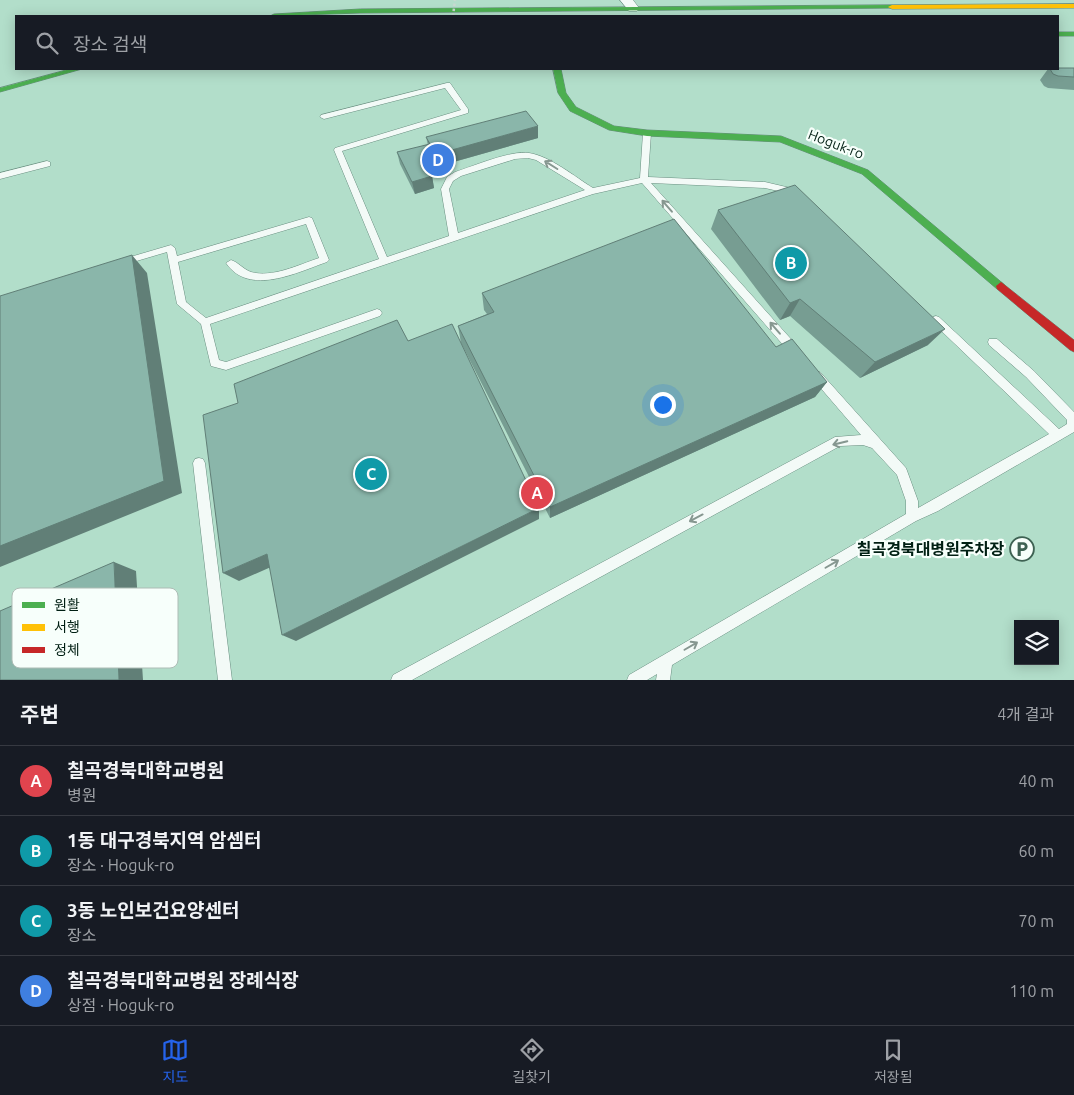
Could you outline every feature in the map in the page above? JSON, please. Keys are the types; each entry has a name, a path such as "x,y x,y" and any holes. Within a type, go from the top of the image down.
{"main road":[{"path":"1025,6 1041,0"},
{"path":"291,15 360,11 630,4 1074,6"},
{"path":"1059,34 1074,34"},
{"path":"0,90 74,70"},
{"name":"Hoguk-ro","path":"557,70 562,93 573,109 612,128 647,133 781,139 865,172 1074,347"}],"lane":[{"path":"324,117 447,85 465,111 338,150 385,262"},
{"path":"647,133 644,180 799,356"},
{"path":"454,238 445,189 450,179 458,174 514,156 528,155 539,158 592,191"},
{"path":"0,176 47,164"},
{"path":"205,322 592,191 644,180 765,185 792,190 808,198"},
{"path":"174,260 309,220 324,260 262,278 248,276 236,269 231,263"},
{"path":"114,265 171,248 182,304 205,322 215,363 226,366 377,313"},
{"path":"928,312 1058,436"},
{"path":"634,680 912,517 934,507 1072,427 1073,418 1030,374 993,342"},
{"path":"812,371 902,472 912,501 912,517"},
{"path":"398,680 839,441 863,440 876,444"},
{"path":"198,463 225,680"},
{"path":"663,680 666,660"}],"path":[{"path":"453,15 455,0"}],"building":[{"path":"1074,68 1074,77 1053,74 1051,70"},
{"path":"526,111 538,126 423,158 432,176 412,182 397,152 430,144 426,137"},
{"path":"795,185 945,329 875,362 800,299 790,303 718,210"},
{"path":"674,219 776,347 792,339 827,382 550,507 458,326 494,312 482,293"},
{"path":"132,255 164,481 0,546 0,296"},
{"path":"397,320 408,341 452,324 539,508 282,635 267,554 223,573 203,415 238,403 234,384"},
{"path":"114,562 115,588 54,588"},
{"path":"12,606 12,668 118,668 119,680 0,680 0,611"}],"traffic: fast":[{"path":"291,15 360,11 892,7"},
{"path":"1059,34 1074,34"},
{"path":"0,90 74,70"},
{"path":"557,70 562,93 573,109 612,128 647,133 781,139 865,172 1001,286"}],"traffic: slow":[{"path":"892,7 1074,6"}],"traffic: jam":[{"path":"1001,286 1074,347"}],"place":[{"name":"칠곡경북대학교병원 장례식장","path":"438,160"},
{"name":"1동 대구경북지역 암셈터","path":"791,263"},
{"name":"3동 노인보건요양센터","path":"371,474"},
{"name":"칠곡경북대학교병원","path":"537,493"},
{"name":"칠곡경북대병원주차장","path":"1022,549"}]}
